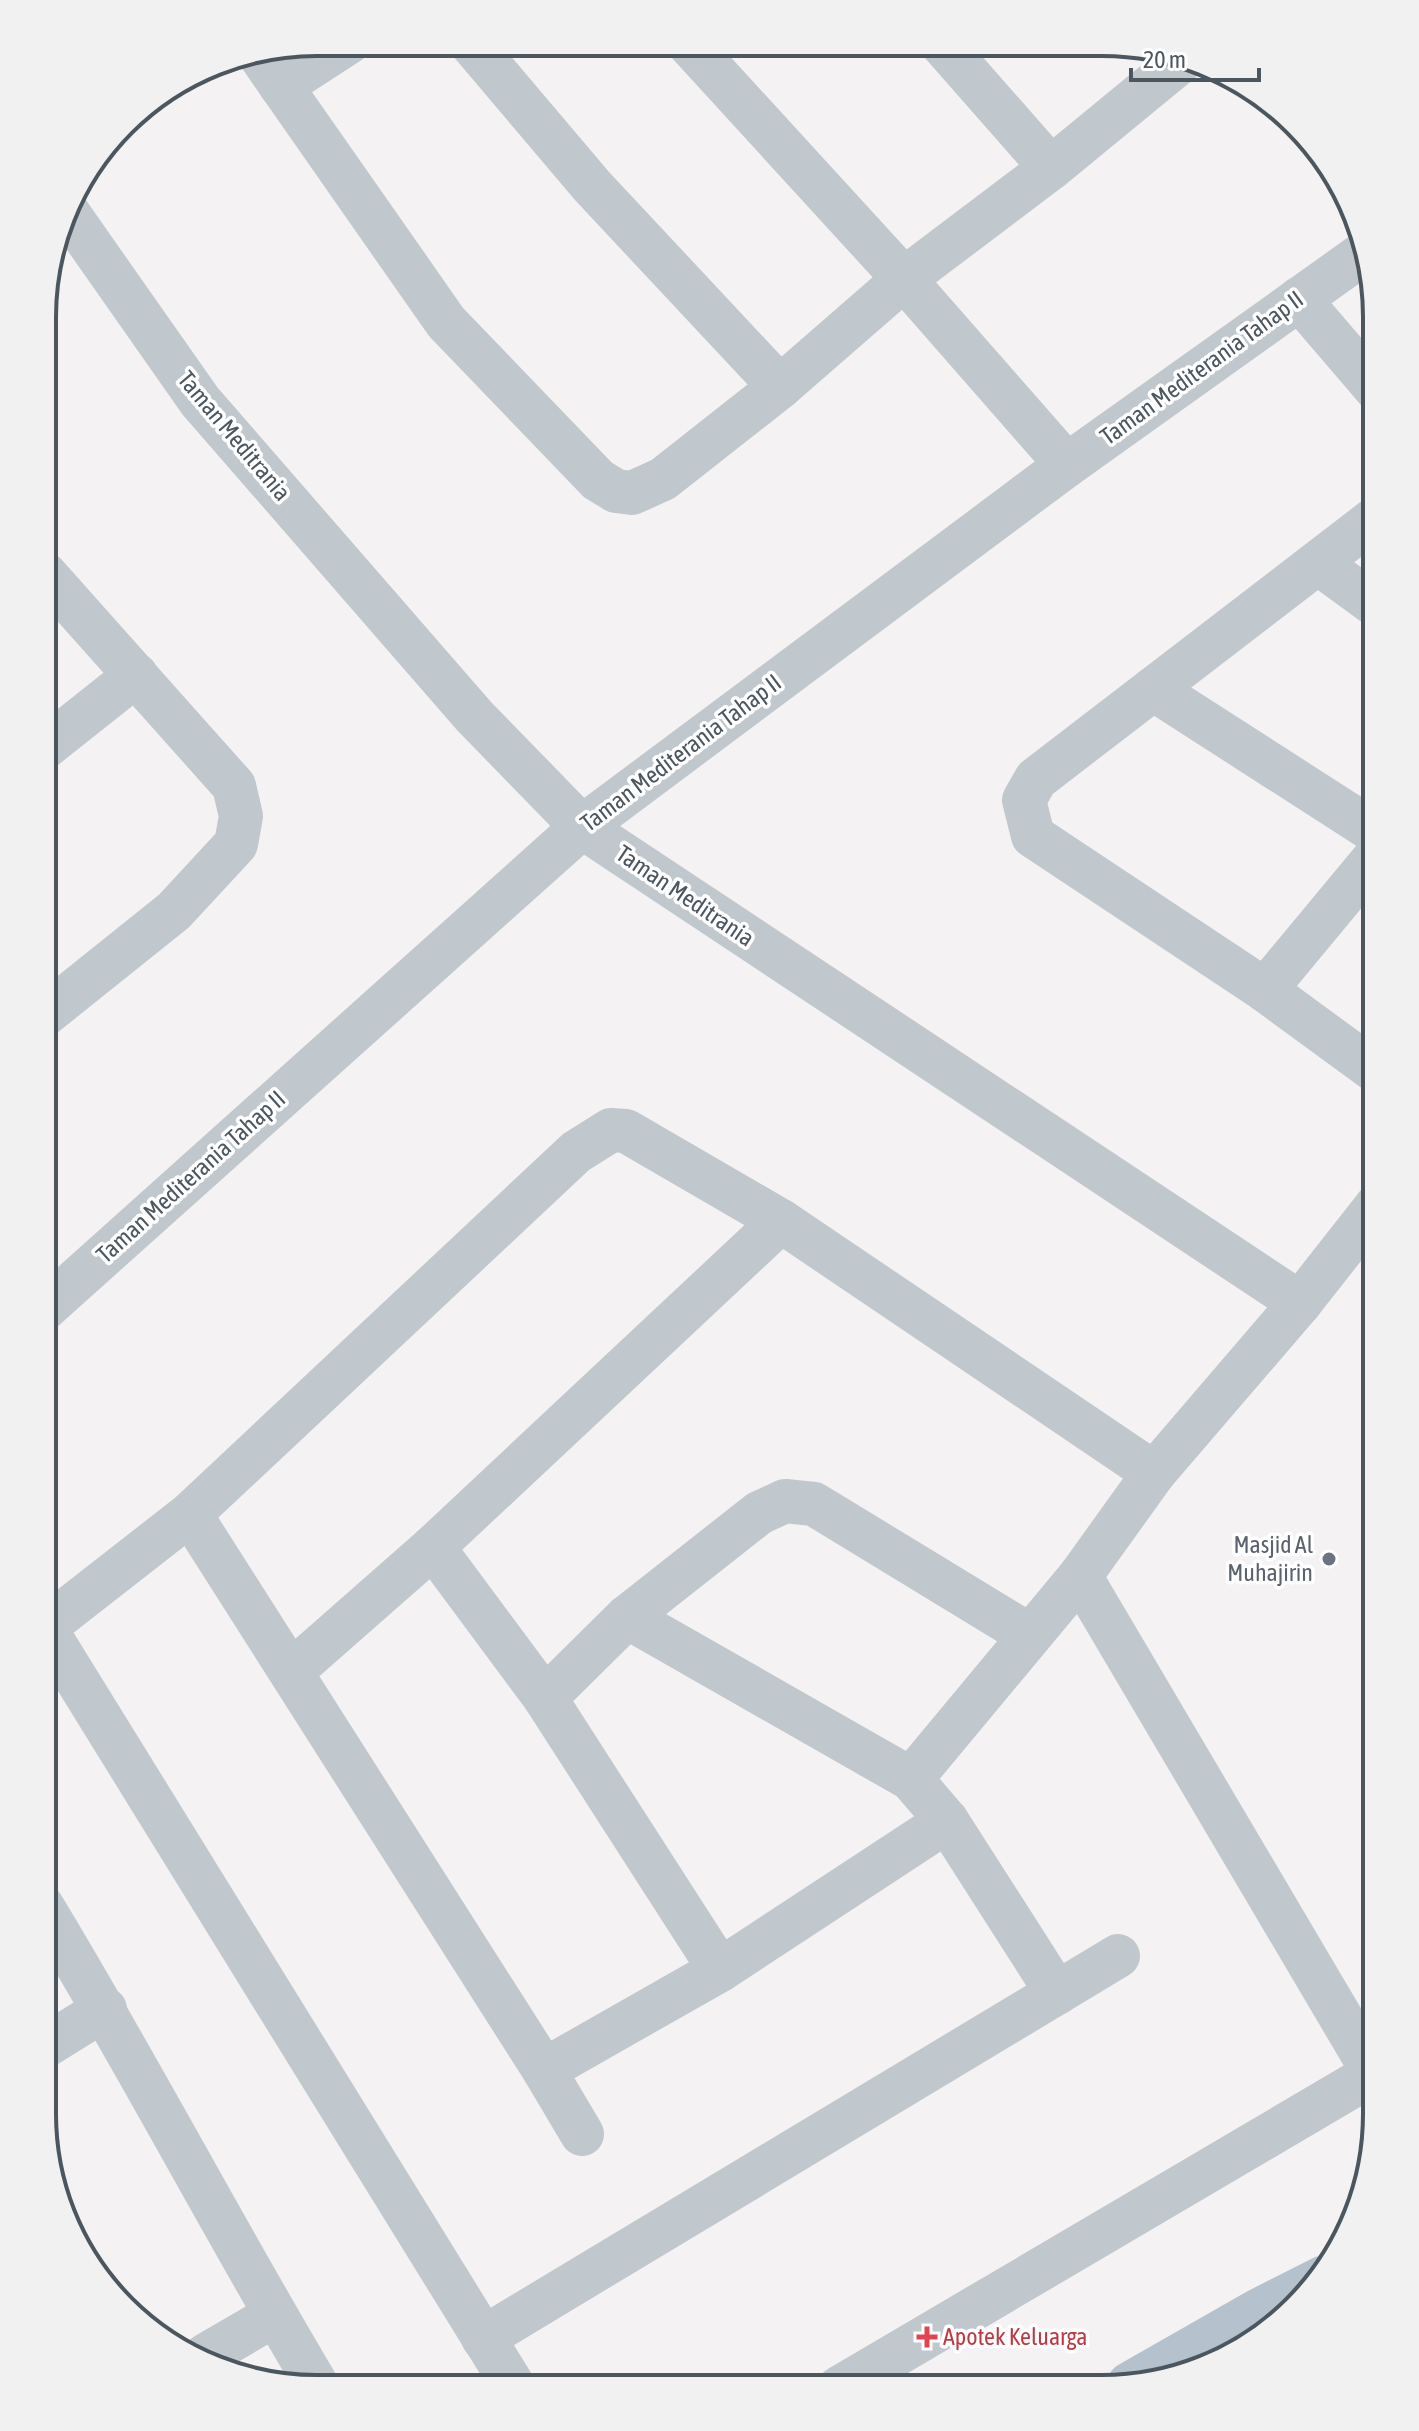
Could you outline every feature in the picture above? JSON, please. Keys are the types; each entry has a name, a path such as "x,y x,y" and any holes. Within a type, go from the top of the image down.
{"main road":[{"path":"1154,2370 1289,2295"}],"street":[{"path":"482,56 592,186 780,387"},
{"path":"700,56 904,279 1067,465"},
{"path":"953,56 1051,168"},
{"path":"308,57 270,70 446,322 598,480 616,491 632,493 663,479 780,387 904,279 1051,168 1174,67"},
{"name":"Taman Meditrania","path":"74,222 200,401 474,716 582,827 1300,1303"},
{"name":"Taman Mediterania Tahap II","path":"56,1298 582,827 1067,465 1356,259"},
{"path":"1299,299 1363,374"},
{"path":"1363,528 1036,779 1024,800 1033,836 1265,990 1363,1061"},
{"path":"1318,563 1363,596"},
{"path":"56,586 234,786 241,816 236,844 174,911 56,1006"},
{"path":"56,738 136,675"},
{"path":"1153,689 1363,824"},
{"path":"1265,990 1363,872"},
{"path":"56,1616 190,1514 576,1152 611,1130 626,1131 781,1221 1154,1473"},
{"path":"292,1671 433,1547 781,1221"},
{"path":"911,1779 1080,1576 1154,1473 1300,1303 1363,1223"},
{"path":"545,1698 627,1617 759,1513 774,1504 795,1500 814,1504 1029,1635"},
{"path":"190,1514 582,2134"},
{"path":"433,1547 545,1698 720,1970"},
{"path":"1080,1576 1362,2051"},
{"path":"627,1617 911,1779 947,1821 1057,1993"},
{"path":"56,1647 506,2375"},
{"path":"544,2070 720,1970 947,1821"},
{"path":"56,1929 105,2009 311,2375"},
{"path":"483,2338 1118,1956"},
{"path":"56,2039 105,2009"},
{"path":"861,2375 1362,2082"},
{"path":"211,2352 275,2315"}],"place":[{"name":"Masjid Al Muhajirin","path":"1329,1559"},
{"name":"Apotek Keluarga","path":"927,2337"}]}
